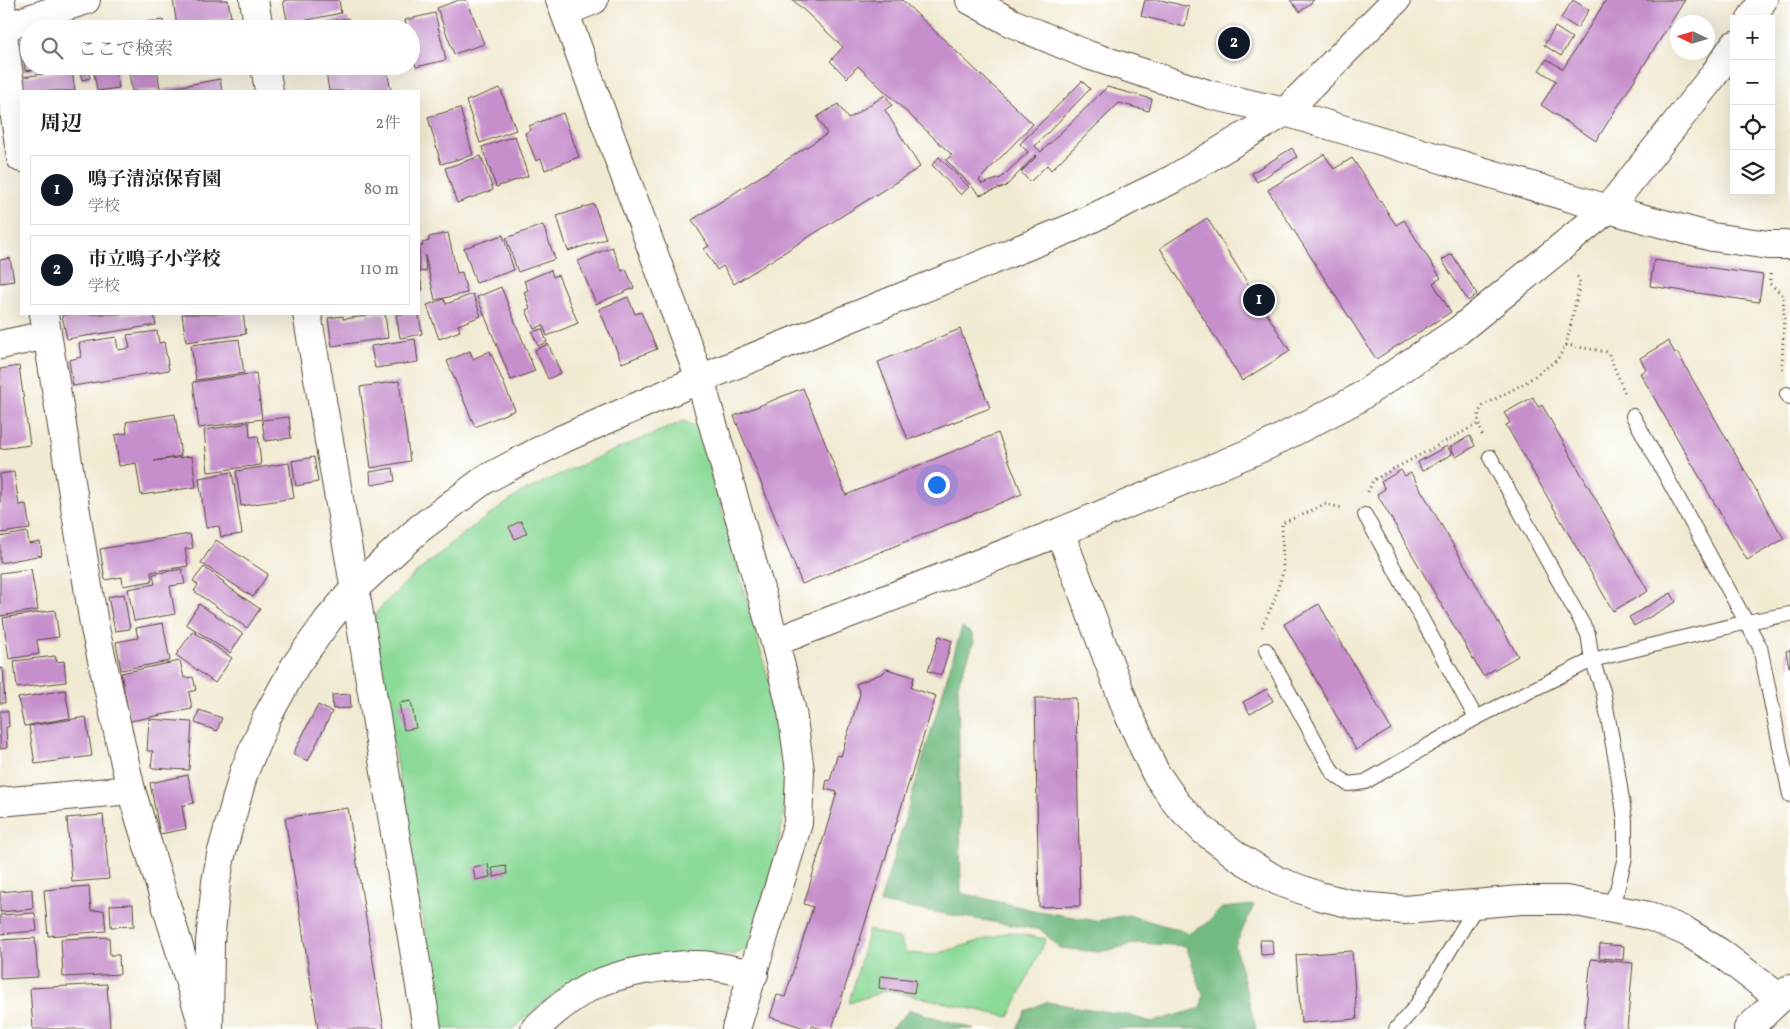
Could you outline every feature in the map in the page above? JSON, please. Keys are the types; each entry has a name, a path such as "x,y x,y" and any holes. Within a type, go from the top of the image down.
{"street":[{"path":"1,0 2,28 20,151"},
{"path":"26,20 86,0"},
{"path":"254,0 257,20"},
{"path":"594,0 563,6 700,379 775,642 792,712 800,771 798,823 736,1029"},
{"path":"970,0 1012,23 1088,55 1211,95 1285,112 1608,209 1712,236 1769,245 1790,245"},
{"path":"209,1029 210,942 216,882 221,855 244,772 267,717 295,666 328,620 355,588 418,529 484,480 558,441 700,379 1074,227 1173,179 1285,112 1396,0"},
{"path":"1754,15 1763,0"},
{"path":"2,28 20,22"},
{"path":"775,642 1060,532 1266,446 1355,400 1458,331 1608,209 1713,76 1730,51"},
{"path":"267,75 270,90"},
{"path":"308,315 427,1029"},
{"path":"0,345 46,324 94,624 131,790 204,1029"},
{"path":"1060,532 1128,713 1155,772 1177,804 1203,830 1240,858 1278,881 1319,896 1360,906 1404,910 1521,900 1566,900 1649,916 1687,932 1785,993 1748,1029"},
{"path":"0,802 131,790"},
{"path":"535,1029 563,1004 590,987 617,976 656,969 699,965 754,974"}],"lane":[{"path":"1633,416 1760,647 1790,794"},
{"path":"1490,457 1588,634 1592,660 1604,691 1625,820 1625,856 1617,890 1608,908"},
{"path":"1365,515 1476,718"},
{"path":"1266,650 1333,773 1348,784 1365,782 1476,718 1592,660 1747,622 1790,614"},
{"path":"1396,1029 1416,1006 1477,905"}],"path":[{"path":"1770,270 1770,284 1783,294 1782,364 1789,396"},
{"path":"1490,457 1478,424 1480,409 1525,383 1557,360 1566,345 1580,282 1576,276"},
{"path":"1566,345 1608,352 1619,376 1633,416"}],"green space":[{"path":"684,421 699,428 780,721 784,781 782,826 765,895 748,948 734,955 695,953 567,985 525,1017 515,1029 441,1029 373,623 377,611 408,580 463,534 522,492"},
{"path":"962,627 972,634 974,642 958,684 961,893 1033,910 1096,921 1128,915 1190,933 1205,925 1222,908 1254,905 1235,946 1256,1029 1017,1029 1026,1011 1046,1002 1127,1015 1152,1022 1201,1008 1203,995 1186,946 1139,943 1099,952 1060,948 1041,930 880,903"},
{"path":"869,930 900,939 906,953 933,955 1009,932 1046,939 1009,1017 888,990 849,1003"},
{"path":"910,1010 974,1029 890,1029"}],"building":[{"path":"173,0 228,0 231,17 213,20 176,20"},
{"path":"339,0 341,13 307,20 287,20 283,1"},
{"path":"459,0 467,0 484,44 454,54 437,8"},
{"path":"793,0 902,0 1033,124 979,180 982,184 1001,178 1028,152 1020,144 1082,81 1090,89 1035,146 1041,152 1107,87 1152,99 1149,111 1119,103 1051,170 1047,165 1030,182 1021,172 1036,155 1006,186 980,195 946,160 952,155 858,66 847,78 830,61 843,47"},
{"path":"1145,0 1161,0 1189,7 1185,27 1141,16"},
{"path":"1290,0 1314,0 1300,12"},
{"path":"1573,0 1589,10 1577,28 1561,18"},
{"path":"1606,0 1685,0 1676,15 1670,15 1670,24 1596,141 1541,105 1556,81 1539,70 1547,59 1563,69"},
{"path":"435,13 446,60 420,66 420,20 405,20"},
{"path":"1555,27 1572,38 1561,56 1544,45"},
{"path":"73,75 75,90 25,90 22,77"},
{"path":"81,75 89,75 90,78 82,80"},
{"path":"94,75 117,75 119,88 97,90"},
{"path":"129,75 158,75 160,90 132,90"},
{"path":"326,75 388,75 391,90 329,90"},
{"path":"220,79 222,90 160,90"},
{"path":"500,88 516,130 480,143 466,101"},
{"path":"885,95 892,105 885,110 920,167 734,284 723,266 717,270 704,249 709,246 692,220 827,134 817,117 838,104 848,119"},
{"path":"460,108 473,155 441,164 428,117"},
{"path":"563,113 579,157 545,170 541,159 536,161 525,133 531,130 529,126"},
{"path":"515,136 528,176 496,187 482,147"},
{"path":"1292,148 1297,157 1257,182 1252,173"},
{"path":"1324,154 1334,169 1352,158 1396,225 1404,220 1441,278 1433,283 1451,312 1376,359 1268,190"},
{"path":"481,156 493,190 457,203 445,168"},
{"path":"939,157 969,187 961,195 932,165"},
{"path":"594,204 606,239 568,251 557,216"},
{"path":"1207,218 1290,351 1242,381 1160,248"},
{"path":"543,225 555,259 518,272 506,238"},
{"path":"448,233 457,273 462,272 467,293 435,300 425,255 426,271 420,272 420,247 423,246 422,243 429,241 429,237"},
{"path":"503,235 514,270 476,283 464,248"},
{"path":"612,247 622,271 626,269 634,288 596,304 578,261"},
{"path":"1452,254 1477,294 1468,301 1442,260"},
{"path":"10,258 14,281 0,283 0,260"},
{"path":"1654,260 1763,275 1759,302 1650,286"},
{"path":"551,270 553,277 558,275 578,323 547,336 543,325 534,329 526,310 530,308 524,292 528,290 524,281"},
{"path":"420,276 423,290 420,291"},
{"path":"501,287 535,371 511,380 477,297"},
{"path":"473,294 481,316 458,325 460,331 439,339 427,305 444,299 446,304"},
{"path":"628,297 635,314 641,312 657,349 622,363 599,309"},
{"path":"62,315 154,315 156,325 67,339"},
{"path":"182,315 243,315 246,334 186,342"},
{"path":"385,315 388,338 332,346 328,318 343,316 343,319"},
{"path":"396,315 419,315 422,334 400,338"},
{"path":"542,329 547,342 538,346 532,332"},
{"path":"960,329 990,408 908,440 878,362"},
{"path":"157,331 159,343 164,342 169,370 73,386 69,360 81,357 79,343 116,337 118,350 130,348 127,335"},
{"path":"239,339 244,373 196,380 191,345"},
{"path":"415,339 418,362 375,368 371,346"},
{"path":"1668,341 1675,353 1677,352 1784,539 1747,560 1640,373 1646,370 1640,358"},
{"path":"548,344 561,373 548,379 535,350"},
{"path":"470,351 473,359 490,351 515,410 475,427 447,361"},
{"path":"19,366 30,445 0,449 0,369"},
{"path":"256,373 262,419 199,428 193,382"},
{"path":"399,381 410,461 371,468 360,387"},
{"path":"803,388 846,495 998,433 1022,494 802,584 734,416"},
{"path":"1533,397 1538,407 1542,405 1648,591 1613,611 1506,425 1510,423 1504,413"},
{"path":"175,414 181,456 154,461 192,456 196,487 141,495 136,463 119,466 115,435 127,433 126,422"},
{"path":"289,417 291,438 265,441 262,420"},
{"path":"249,423 250,437 258,436 261,465 208,472 204,430"},
{"path":"1470,436 1475,446 1456,457 1450,447"},
{"path":"1447,446 1452,454 1422,471 1418,462"},
{"path":"314,457 318,482 296,486 292,461"},
{"path":"289,463 294,498 241,506 236,471"},
{"path":"393,468 395,481 371,485 370,472"},
{"path":"1401,470 1405,476 1411,473 1518,656 1483,676 1377,494 1385,489 1381,482"},
{"path":"14,472 19,505 26,504 30,529 0,533 0,474"},
{"path":"232,472 242,534 221,537 219,526 206,528 199,478"},
{"path":"521,521 527,533 515,539 509,527"},
{"path":"27,532 29,544 40,542 42,555 0,563 0,537"},
{"path":"190,534 193,548 185,549 188,566 151,572 152,581 123,586 122,577 105,580 100,549"},
{"path":"216,540 268,574 253,597 201,563"},
{"path":"204,567 260,609 247,628 194,591 198,585 193,581"},
{"path":"31,569 38,610 0,616 0,573"},
{"path":"182,569 185,584 170,586 175,614 134,621 128,589 155,584 153,574"},
{"path":"1671,593 1676,602 1634,626 1629,617"},
{"path":"124,594 130,629 115,631 108,597"},
{"path":"199,604 243,634 230,653 186,624"},
{"path":"1319,604 1391,729 1356,750 1284,624"},
{"path":"55,610 59,637 37,640 39,654 9,659 3,618"},
{"path":"163,623 170,661 121,670 116,642 138,638 136,628"},
{"path":"193,631 232,658 215,683 176,655"},
{"path":"939,636 952,641 941,675 928,671"},
{"path":"1790,650 1790,667 1789,667 1786,651"},
{"path":"55,656 57,662 64,661 66,682 17,688 14,661"},
{"path":"180,661 184,678 193,677 196,690 189,692 192,709 130,721 121,673"},
{"path":"0,668 3,668 5,703 0,703"},
{"path":"887,669 914,677 911,688 936,696 832,1029 811,1026 808,1029 770,1017 777,995 785,997 813,907 804,904 837,792 825,789 827,780 830,781 837,755 841,756 860,694 856,684 883,673"},
{"path":"1267,689 1273,701 1250,714 1243,702"},
{"path":"65,690 70,718 24,726 18,698"},
{"path":"350,694 351,708 333,709 332,695"},
{"path":"1035,698 1076,698 1080,906 1039,907"},
{"path":"411,701 416,728 404,730 399,703"},
{"path":"318,705 332,712 308,761 293,754"},
{"path":"199,710 222,718 217,731 195,723"},
{"path":"0,711 8,711 9,727 6,727 7,748 0,749"},
{"path":"86,717 92,756 35,764 29,726"},
{"path":"149,719 192,722 189,770 151,768 153,751 147,751"},
{"path":"188,775 194,803 182,806 186,829 160,834 150,783"},
{"path":"348,808 384,1029 318,1029 285,818"},
{"path":"103,815 109,879 72,882 67,818"},
{"path":"488,864 490,877 475,880 473,867"},
{"path":"506,866 507,874 494,877 492,868"},
{"path":"89,886 91,911 104,910 106,931 48,936 44,890"},
{"path":"32,889 33,909 0,912 0,892"},
{"path":"133,904 134,926 111,927 110,905"},
{"path":"35,913 37,931 0,934 0,915"},
{"path":"109,937 110,955 119,955 120,974 63,977 61,939"},
{"path":"35,938 38,977 0,979 0,940"},
{"path":"1260,940 1272,940 1273,954 1261,955"},
{"path":"1600,944 1624,946 1623,960 1599,958"},
{"path":"1352,951 1357,1019 1301,1023 1296,955"},
{"path":"1591,959 1633,963 1627,1029 1584,1029"},
{"path":"880,976 916,980 914,993 879,988"},
{"path":"107,984 110,1029 33,1029 30,988"}],"place":[{"name":"市立鳴子小学校","path":"1234,43"},
{"name":"鳴子清涼保育園","path":"1259,300"}]}
